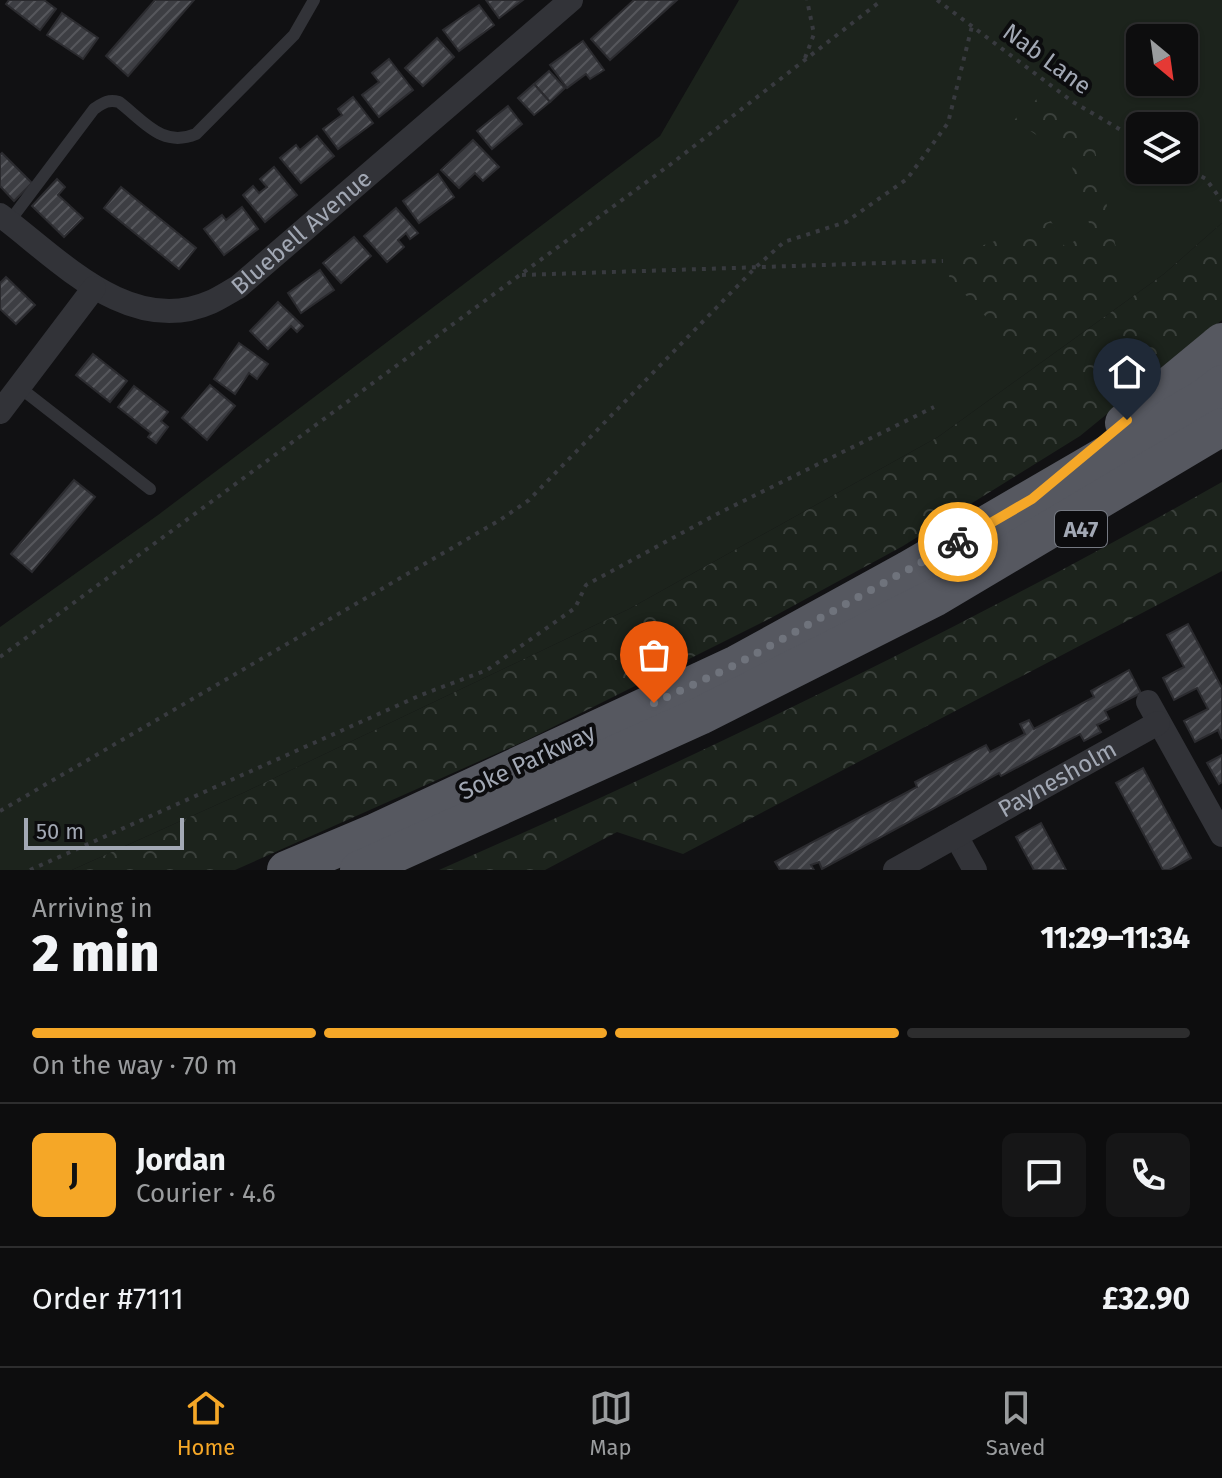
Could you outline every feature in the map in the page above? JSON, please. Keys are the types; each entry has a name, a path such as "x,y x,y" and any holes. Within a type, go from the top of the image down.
{"highway":[{"name":"A47","path":"1032,499 1222,342"},
{"name":"Soke Parkway","path":"286,870 376,832 737,664 1032,499 1204,398 1222,384"},
{"name":"Soke Parkway","path":"359,870 700,716 936,597 1222,427"},
{"name":"A47","path":"936,597 1107,517 1222,455"}],"street":[{"name":"Bluebell Avenue","path":"4,219 94,288 146,309 180,310 210,303 238,287 571,0"},
{"path":"0,412 94,288"},
{"name":"Paynesholm","path":"895,870 956,836 1153,713 1222,835"},
{"path":"956,836 975,870"}],"lane":[{"path":"4,219 94,109 104,102 119,102 165,138 174,140 196,134 294,35 314,0"},
{"path":"19,387 150,489"}],"path":[{"path":"805,60 814,34 807,0"},
{"path":"0,657 671,164 882,0"},
{"name":"Nab Lane","path":"937,0 1073,102 1126,133"},
{"path":"0,811 500,520 529,500 784,242 846,222 907,179 948,123 972,26"},
{"path":"1198,175 1206,179 1222,201"},
{"path":"520,275 943,261"},
{"path":"30,870 421,695 487,670 575,608 586,585 717,514 934,407"}],"green space":[{"path":"739,0 1222,0 1222,223 1164,274 938,437 629,609 243,793 72,870 0,870 0,627 158,515 660,136"},
{"path":"1039,97 1091,132 1124,285 1026,360 949,277 953,256 1051,221 1064,246 1092,233 1069,157 1014,120"},
{"path":"1222,223 1222,320 1080,436 903,546 769,619 527,740 235,870 72,870 243,793 629,609 938,437 1164,274"},
{"path":"1222,482 1222,571 683,854 617,832 545,870 439,870 836,686 1127,535"}],"building":[{"path":"9,0 44,0 56,9 40,30 6,4"},
{"path":"155,0 194,0 128,76 106,56"},
{"path":"486,0 523,0 499,18"},
{"path":"634,0 677,0 610,60 591,39"},
{"path":"479,5 494,25 459,51 443,30"},
{"path":"62,13 98,38 83,59 47,35"},
{"path":"437,38 454,57 423,86 405,68"},
{"path":"583,41 604,70 590,79 586,74 567,88 550,65"},
{"path":"389,59 413,90 379,117 362,95 379,82 372,73"},
{"path":"549,71 565,88 550,102 534,84"},
{"path":"534,84 550,102 534,115 518,98"},
{"path":"353,97 373,123 338,149 323,129 342,115 338,109"},
{"path":"508,106 522,124 492,149 477,131"},
{"path":"317,136 334,156 301,183 280,158 296,145 300,150"},
{"path":"473,140 499,167 483,181 475,173 459,188 441,170"},
{"path":"2,153 32,183 14,201 0,186"},
{"path":"274,167 297,195 265,222 243,195 253,186 259,193 267,187 260,179"},
{"path":"438,174 454,197 419,223 403,201"},
{"path":"57,179 65,187 58,195 83,218 64,237 32,206"},
{"path":"121,187 196,248 179,269 104,208"},
{"path":"242,207 258,229 224,255 204,229 222,215 226,220"},
{"path":"396,208 418,233 410,239 406,233 398,240 404,247 387,262 364,236"},
{"path":"354,237 371,256 341,283 323,263"},
{"path":"320,270 334,290 301,313 288,293"},
{"path":"6,277 35,305 16,324 0,309 0,283"},
{"path":"278,302 303,326 297,332 291,326 268,349 250,331"},
{"path":"239,343 268,364 257,379 249,373 235,394 214,379"},
{"path":"93,354 127,381 110,402 76,375"},
{"path":"210,385 235,406 207,440 182,418"},
{"path":"134,386 168,412 161,421 168,427 156,443 148,437 151,433 118,407"},
{"path":"74,480 95,497 32,572 11,554"},
{"path":"1188,624 1222,688 1222,739 1218,730 1195,742 1184,721 1208,709 1197,688 1174,700 1163,678 1184,667 1167,635"},
{"path":"1129,670 1141,693 1105,711 1109,719 1097,725 1101,732 1084,741 1080,734 1001,776 999,773 822,869 819,862 811,865 814,870 780,870 775,862 917,787 915,782 986,745 990,752 1025,734 1020,724 1029,720 1034,729 1094,697 1091,691"},
{"path":"1222,755 1222,782 1219,784 1207,763"},
{"path":"1143,768 1191,858 1169,870 1163,870 1116,783"},
{"path":"1041,823 1066,870 1034,870 1016,837"}],"way so far":[{"path":"654,703 737,664 958,542"}],"route":[{"path":"958,542 1032,499 1127,420"}]}
